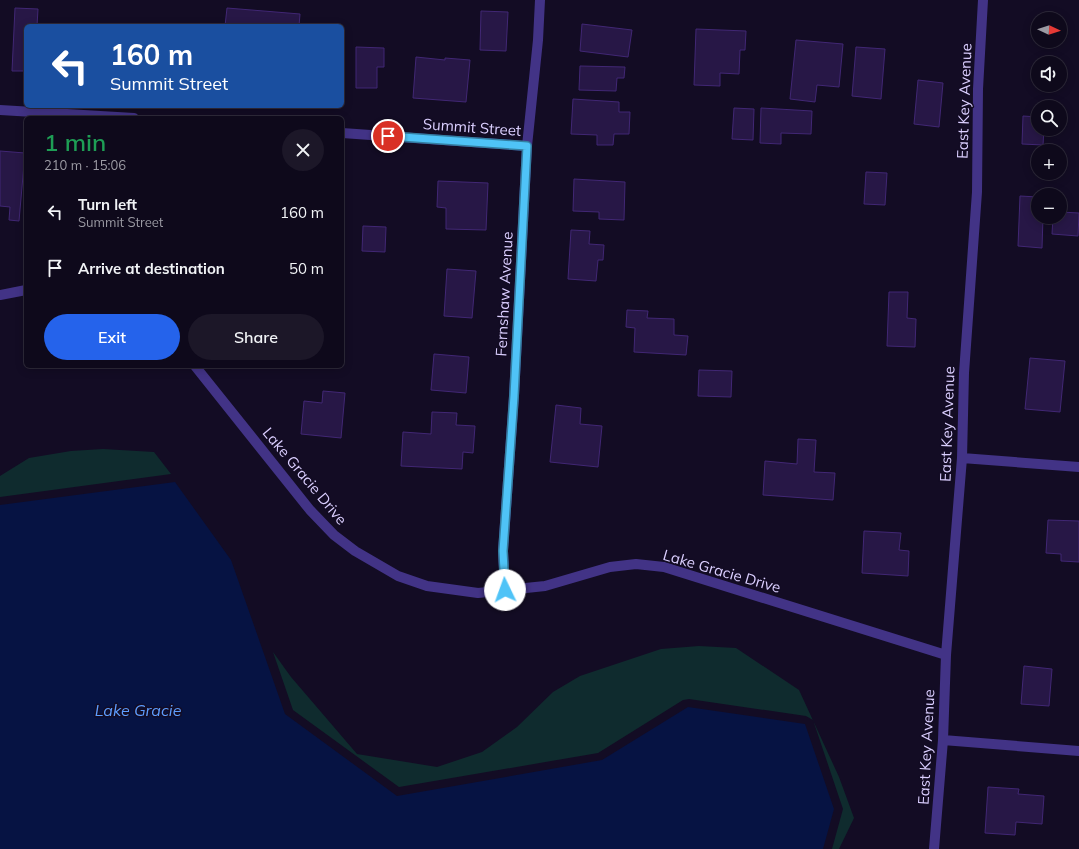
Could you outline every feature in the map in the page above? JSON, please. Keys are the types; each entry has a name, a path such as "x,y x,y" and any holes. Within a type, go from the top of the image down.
{"street":[{"name":"Fernshaw Avenue","path":"505,590 503,551 514,396 527,146 538,40 540,0"},
{"name":"East Key Avenue","path":"934,849 943,740 946,656 962,458 964,373 977,192 978,89 983,0"},
{"path":"0,110 100,116"},
{"name":"Summit Street","path":"344,132 527,146"},
{"path":"0,295 24,290"},
{"name":"Lake Gracie Drive","path":"197,368 310,510 334,535 355,551 398,576 427,586 478,592 545,586 610,567 636,564 664,567 946,656"},
{"path":"962,458 1079,467"},
{"path":"943,740 1079,751"}],"green space":[{"path":"103,449 154,452 171,474 0,497 0,476 29,458 71,451"},
{"path":"699,646 736,648 799,690 813,720 806,716 689,699 683,700 598,753 399,787 293,710 273,652 291,677 357,754 437,767 482,752 517,727 553,692 580,676 661,649"},
{"path":"814,722 839,777 854,818 839,849 832,849 843,809"}],"water":[{"name":"Lake Gracie","path":"175,482 231,560 285,714 397,796 602,760 688,707 805,724 834,809 823,849 0,849 0,505"}],"building":[{"path":"15,8 38,9 37,24 24,24 24,71 12,71"},
{"path":"227,8 300,14 299,24 225,24"},
{"path":"481,11 508,12 506,51 480,50"},
{"path":"582,24 632,30 628,57 580,51"},
{"path":"696,29 746,31 745,50 740,50 739,74 720,73 720,86 694,85"},
{"path":"796,40 843,44 839,87 817,85 815,102 790,99"},
{"path":"356,47 384,48 384,67 377,67 377,88 356,88"},
{"path":"856,47 885,49 881,99 852,96"},
{"path":"416,57 445,60 445,58 470,60 466,102 413,98"},
{"path":"580,66 625,67 624,78 617,78 616,91 579,90"},
{"path":"918,80 943,83 939,127 914,124"},
{"path":"573,99 619,102 619,112 630,112 629,134 614,134 613,145 597,145 597,135 571,134"},
{"path":"734,108 754,109 753,140 732,139"},
{"path":"761,108 812,111 811,134 781,133 781,144 760,143"},
{"path":"1023,116 1031,117 1031,136 1044,136 1043,144 1022,144"},
{"path":"0,151 24,153 19,221 9,220 10,207 0,206"},
{"path":"866,172 887,173 885,205 864,204"},
{"path":"574,179 625,182 624,220 599,219 599,212 573,211"},
{"path":"438,181 488,183 486,230 446,229 446,208 437,207"},
{"path":"1020,196 1031,197 1031,224 1043,224 1042,248 1018,246"},
{"path":"1067,212 1079,213 1078,236 1052,234 1053,224 1067,224"},
{"path":"363,226 386,227 385,252 362,251"},
{"path":"571,230 590,231 589,244 604,245 603,260 598,260 596,281 568,279"},
{"path":"447,269 476,271 472,318 444,316"},
{"path":"889,292 908,292 907,318 916,319 915,347 887,346"},
{"path":"627,310 648,311 647,318 674,319 674,335 688,336 686,355 634,352 635,328 626,327"},
{"path":"434,354 469,357 466,393 431,390"},
{"path":"1030,358 1065,361 1060,412 1025,409"},
{"path":"699,370 732,371 731,397 698,396"},
{"path":"323,391 345,393 341,438 301,434 304,401 322,403"},
{"path":"556,405 581,408 580,424 602,426 598,467 550,462"},
{"path":"432,412 457,413 456,425 475,426 473,453 463,452 462,469 401,466 403,432 431,434"},
{"path":"798,439 816,440 814,472 835,473 833,500 763,495 765,461 797,464"},
{"path":"1048,520 1079,521 1079,562 1061,561 1061,554 1046,553"},
{"path":"864,531 901,533 899,550 909,551 908,576 862,573"},
{"path":"1024,666 1052,669 1049,706 1021,704"},
{"path":"988,787 1019,789 1018,794 1044,796 1042,824 1016,822 1015,835 985,833"}],"route":[{"path":"388,136 527,146 514,396 503,551 505,590"}]}
